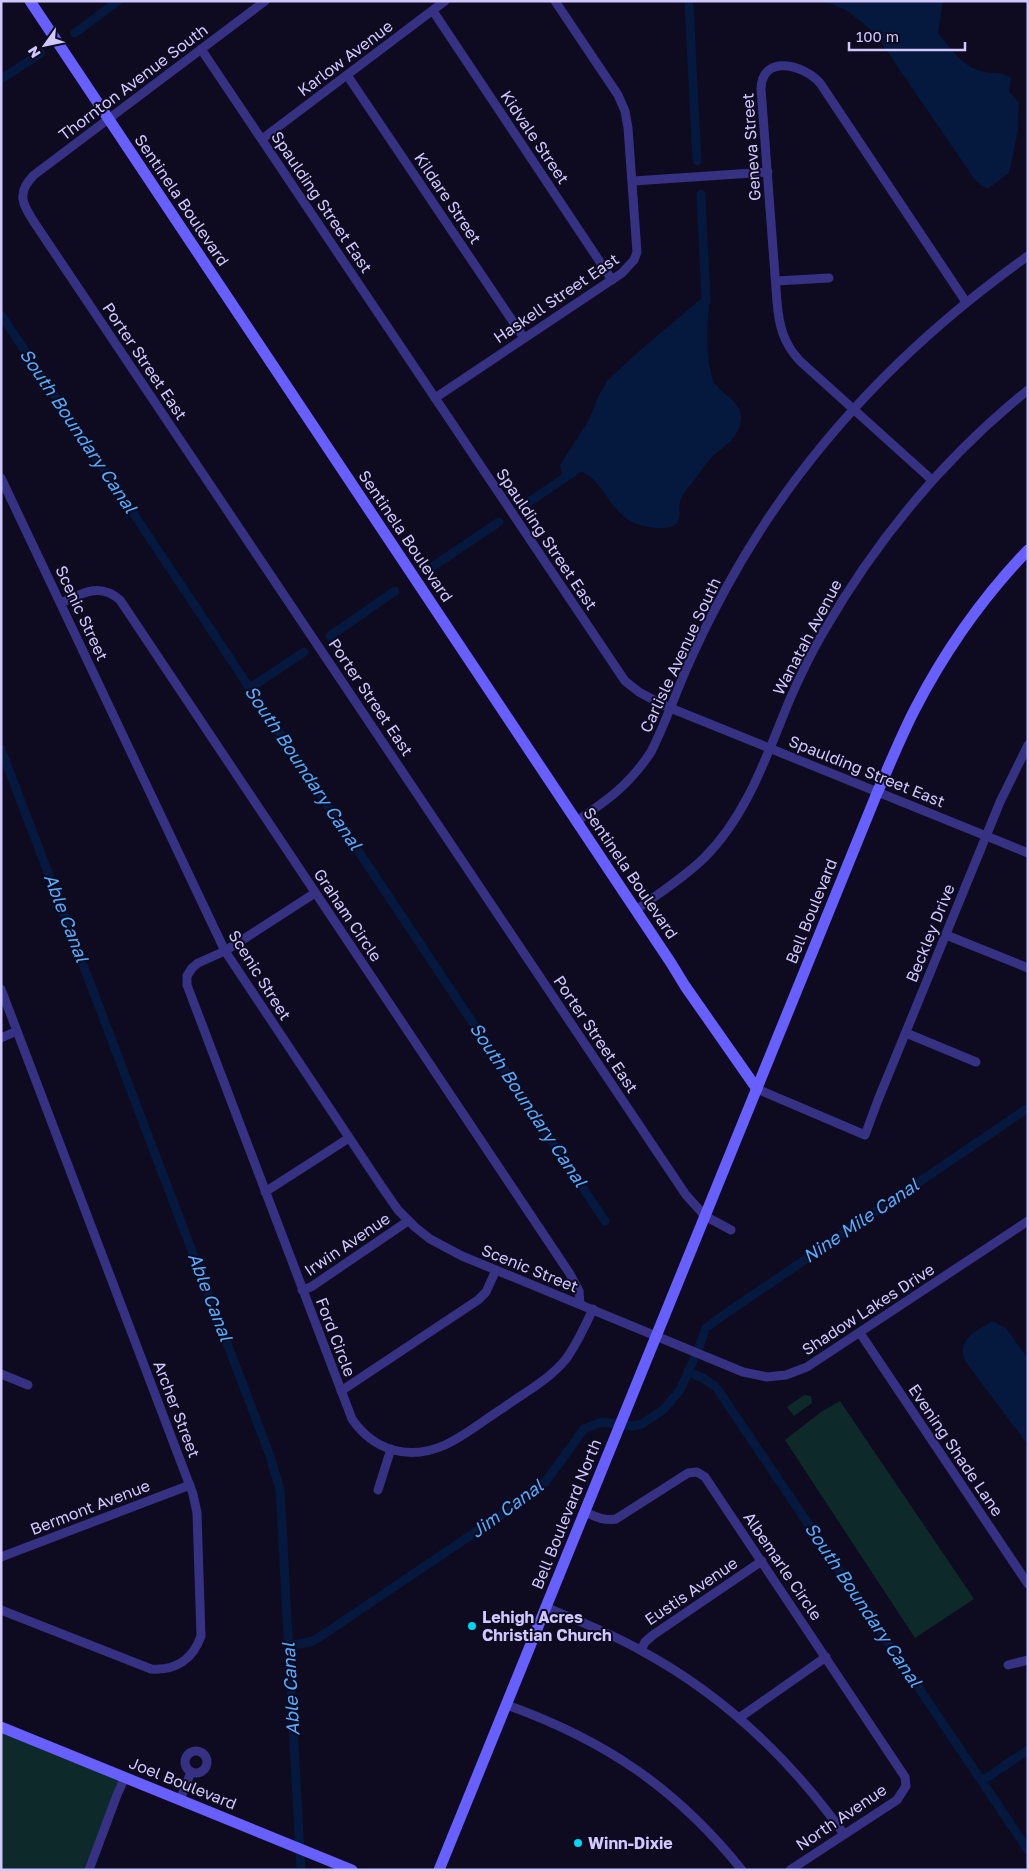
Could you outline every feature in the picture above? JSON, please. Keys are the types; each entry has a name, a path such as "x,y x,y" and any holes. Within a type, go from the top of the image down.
{"street":[{"name":"Sentinela Boulevard","path":"30,1 685,986 756,1089"},
{"name":"Thornton Avenue South","path":"23,190 27,182 34,175 265,1"},
{"name":"Karlow Avenue","path":"262,139 445,1"},
{"name":"Haskell Street East","path":"435,398 612,280 629,267 637,252 628,128 621,103 555,1"},
{"name":"Kidvale Street","path":"432,11 612,280"},
{"name":"Spaulding Street East","path":"201,49 625,681 655,702 1028,853"},
{"name":"Geneva Street","path":"932,480 800,361 788,346 779,322 761,80 765,72 772,67 789,66 807,72 820,83 966,302"},
{"name":"Kildare Street","path":"347,75 524,338"},
{"path":"633,181 768,172"},
{"name":"Porter Street East","path":"23,190 22,200 36,225 680,1187 705,1216 731,1230"},
{"name":"Carlisle Avenue South","path":"577,821 616,794 633,777 651,752 697,646 743,558 800,474 854,409 899,361 966,302 1028,256"},
{"path":"776,281 829,278"},
{"name":"Wanatah Avenue","path":"636,910 690,871 719,842 737,817 770,748 806,664 847,592 895,525 932,480 986,427 1028,390"},
{"name":"Scenic Street","path":"1,478 225,951 382,1187 408,1221 430,1239 446,1248 656,1336"},
{"name":"Bell Boulevard","path":"667,1308 877,792 916,708 952,646 993,590 1028,550"},
{"name":"Graham Circle","path":"61,603 95,590 104,590 120,600 570,1274 579,1291 580,1304"},
{"name":"Beckley Drive","path":"756,1089 866,1135 986,836 1012,774 1028,745"},
{"path":"225,951 315,893"},
{"path":"946,935 1028,968"},
{"name":"Ford Circle","path":"225,951 198,963 192,968 188,974 187,985 348,1410 358,1426 371,1440 403,1452 423,1451 446,1444 542,1381 558,1368 572,1351 593,1309"},
{"name":"Archer Street","path":"1,989 190,1486 197,1514 202,1626 198,1645 186,1660 170,1668 151,1669 1,1610"},
{"path":"1,1038 17,1032"},
{"path":"906,1033 976,1062"},
{"path":"265,1192 348,1138"},
{"name":"Irwin Avenue","path":"302,1290 311,1287 408,1221"},
{"name":"Shadow Lakes Drive","path":"656,1336 744,1372 767,1378 786,1375 807,1367 1026,1225"},
{"path":"341,1391 478,1300 486,1292 496,1270"},
{"name":"Bell Boulevard North","path":"439,1870 667,1308"},
{"name":"Evening Shade Lane","path":"860,1333 1028,1584"},
{"path":"1,1374 28,1385"},
{"path":"378,1490 391,1449"},
{"name":"Albemarle Circle","path":"585,1512 599,1518 616,1519 688,1473 697,1472 705,1477 905,1776 906,1786"},
{"name":"Bermont Avenue","path":"1,1557 190,1486"},
{"name":"Eustis Avenue","path":"641,1650 653,1635 762,1561"},
{"path":"546,1607 614,1636 641,1650 679,1673 740,1718 781,1757 806,1785 844,1834"},
{"path":"740,1718 826,1657"},
{"path":"1008,1665 1028,1660"},
{"path":"507,1705 550,1721 589,1740 638,1770 699,1821 742,1870"},
{"name":"Joel Boulevard","path":"1,1727 352,1870"},
{"path":"180,1800 191,1772"},
{"path":"89,1870 116,1795 125,1777"},
{"name":"North Avenue","path":"790,1870 897,1800 906,1786"}],"green space":[{"path":"804,1395 811,1396 812,1403 794,1416 787,1407"},
{"path":"840,1401 974,1599 915,1638 785,1440 821,1412"},
{"path":"1,1732 119,1780 85,1870 1,1870"}],"water":[{"path":"824,1 943,1 938,33 952,50 962,61 974,69 1004,74 1011,78 1009,92 1019,102 1018,131 1009,173 989,188 985,188 975,180 874,32 846,10"},
{"path":"703,297 708,298 709,307 708,345 711,375 717,386 738,407 741,418 740,425 731,440 713,456 681,498 679,519 676,524 668,528 640,525 630,521 621,514 590,477 582,472 566,479 562,474 560,465 589,420 607,381"},
{"path":"993,1321 1006,1328 1028,1359 1028,1445 965,1361 963,1346 966,1341 975,1332"}],"waterway":[{"path":"75,33 118,1"},
{"path":"689,5 697,161"},
{"path":"1,79 41,53"},
{"path":"701,194 706,301"},
{"name":"South Boundary Canal","path":"1,315 605,1221"},
{"path":"523,506 572,473"},
{"path":"432,567 499,522"},
{"path":"330,636 395,591"},
{"path":"250,688 304,652"},
{"name":"Able Canal","path":"1,749 270,1456 280,1490 301,1870"},
{"name":"Nine Mile Canal","path":"699,1347 706,1328 725,1314 1028,1108"},
{"name":"Jim Canal","path":"289,1646 313,1641 541,1488 584,1429 602,1422 632,1426 642,1424 664,1409 680,1390 694,1359"},
{"name":"South Boundary Canal","path":"688,1372 703,1378 716,1387 1028,1850"},
{"path":"982,1781 1028,1750"}],"place":[{"name":"Lehigh Acres Christian Church","path":"472,1626"},
{"name":"Winn-Dixie","path":"578,1843"}]}
